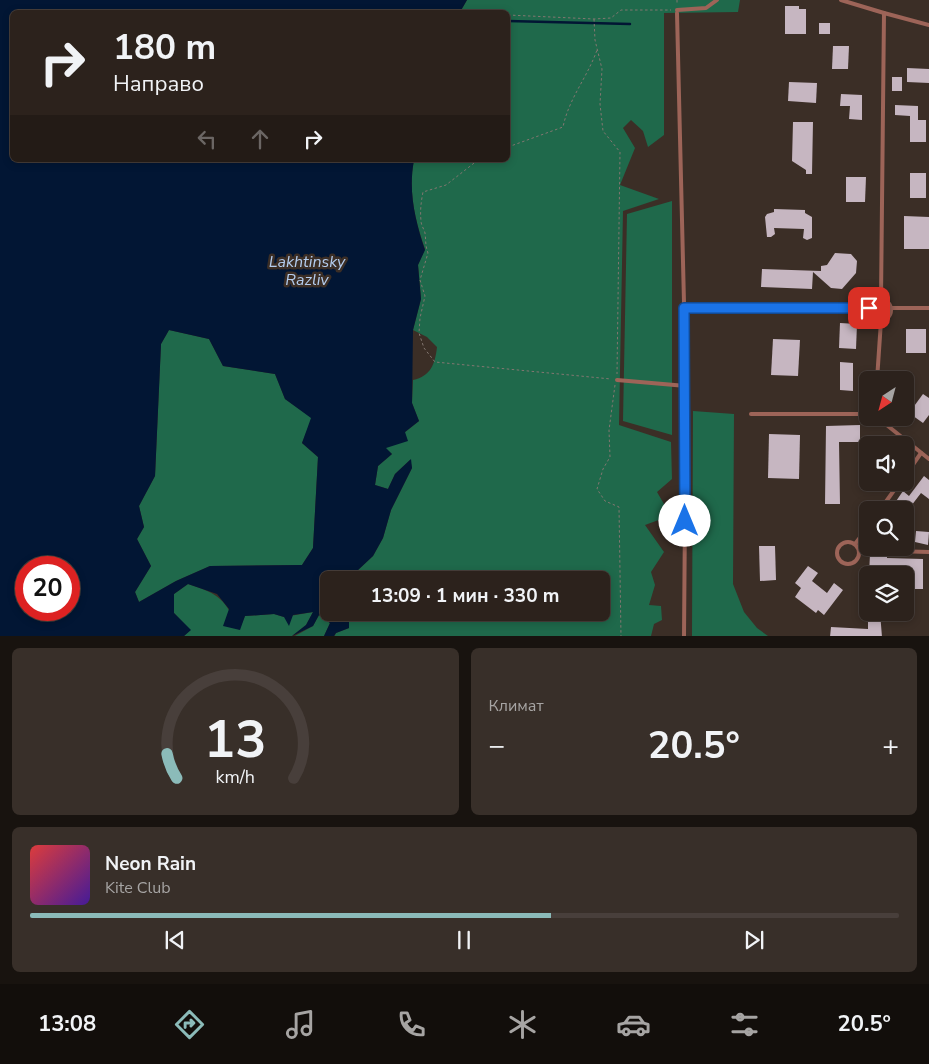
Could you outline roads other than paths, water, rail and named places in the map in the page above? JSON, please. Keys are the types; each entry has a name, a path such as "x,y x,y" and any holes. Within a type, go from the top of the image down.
{"lane":[{"path":"684,636 686,386 677,11 706,8 717,0"},
{"path":"841,0 929,25"},
{"path":"882,299 884,13"},
{"path":"882,299 890,304 891,314 887,319 881,321 872,317 869,308 871,303 882,299"},
{"path":"684,308 869,308"},
{"path":"891,308 929,308"},
{"path":"878,371 881,321"},
{"path":"617,380 686,386"},
{"path":"751,414 859,414"},
{"path":"888,426 929,459"},
{"path":"914,463 921,453"},
{"path":"855,544 859,539"},
{"path":"850,542 855,544 859,550 857,560 853,564 842,563 838,559 837,549 840,544 850,542"},
{"path":"914,552 929,552"}],"water":[{"name":"Lakhtinsky Razliv","path":"0,0 467,0 461,10 10,10 10,162 414,162 412,172 413,205 425,250 418,265 421,299 413,330 412,403 419,421 405,432 408,441 386,448 392,454 378,466 375,485 388,489 395,474 411,459 412,468 391,510 383,538 373,556 358,571 320,571 320,616 313,626 292,636 306,625 313,612 293,615 289,626 284,617 274,614 245,616 240,630 223,626 229,609 217,594 188,584 174,594 174,613 191,630 184,636 0,636","holes":["169,330 209,339 223,366 275,374 285,399 311,418 302,443 318,457 313,548 302,565 210,566 176,581 139,602 135,592 151,566 137,539 144,527 139,506 155,476 161,344"]},
{"name":"Lakhtinsky Razliv","path":"327,621 349,621 349,628 336,633 334,636 324,636 330,623"}],"waterway":[{"path":"510,21 630,24"}]}
